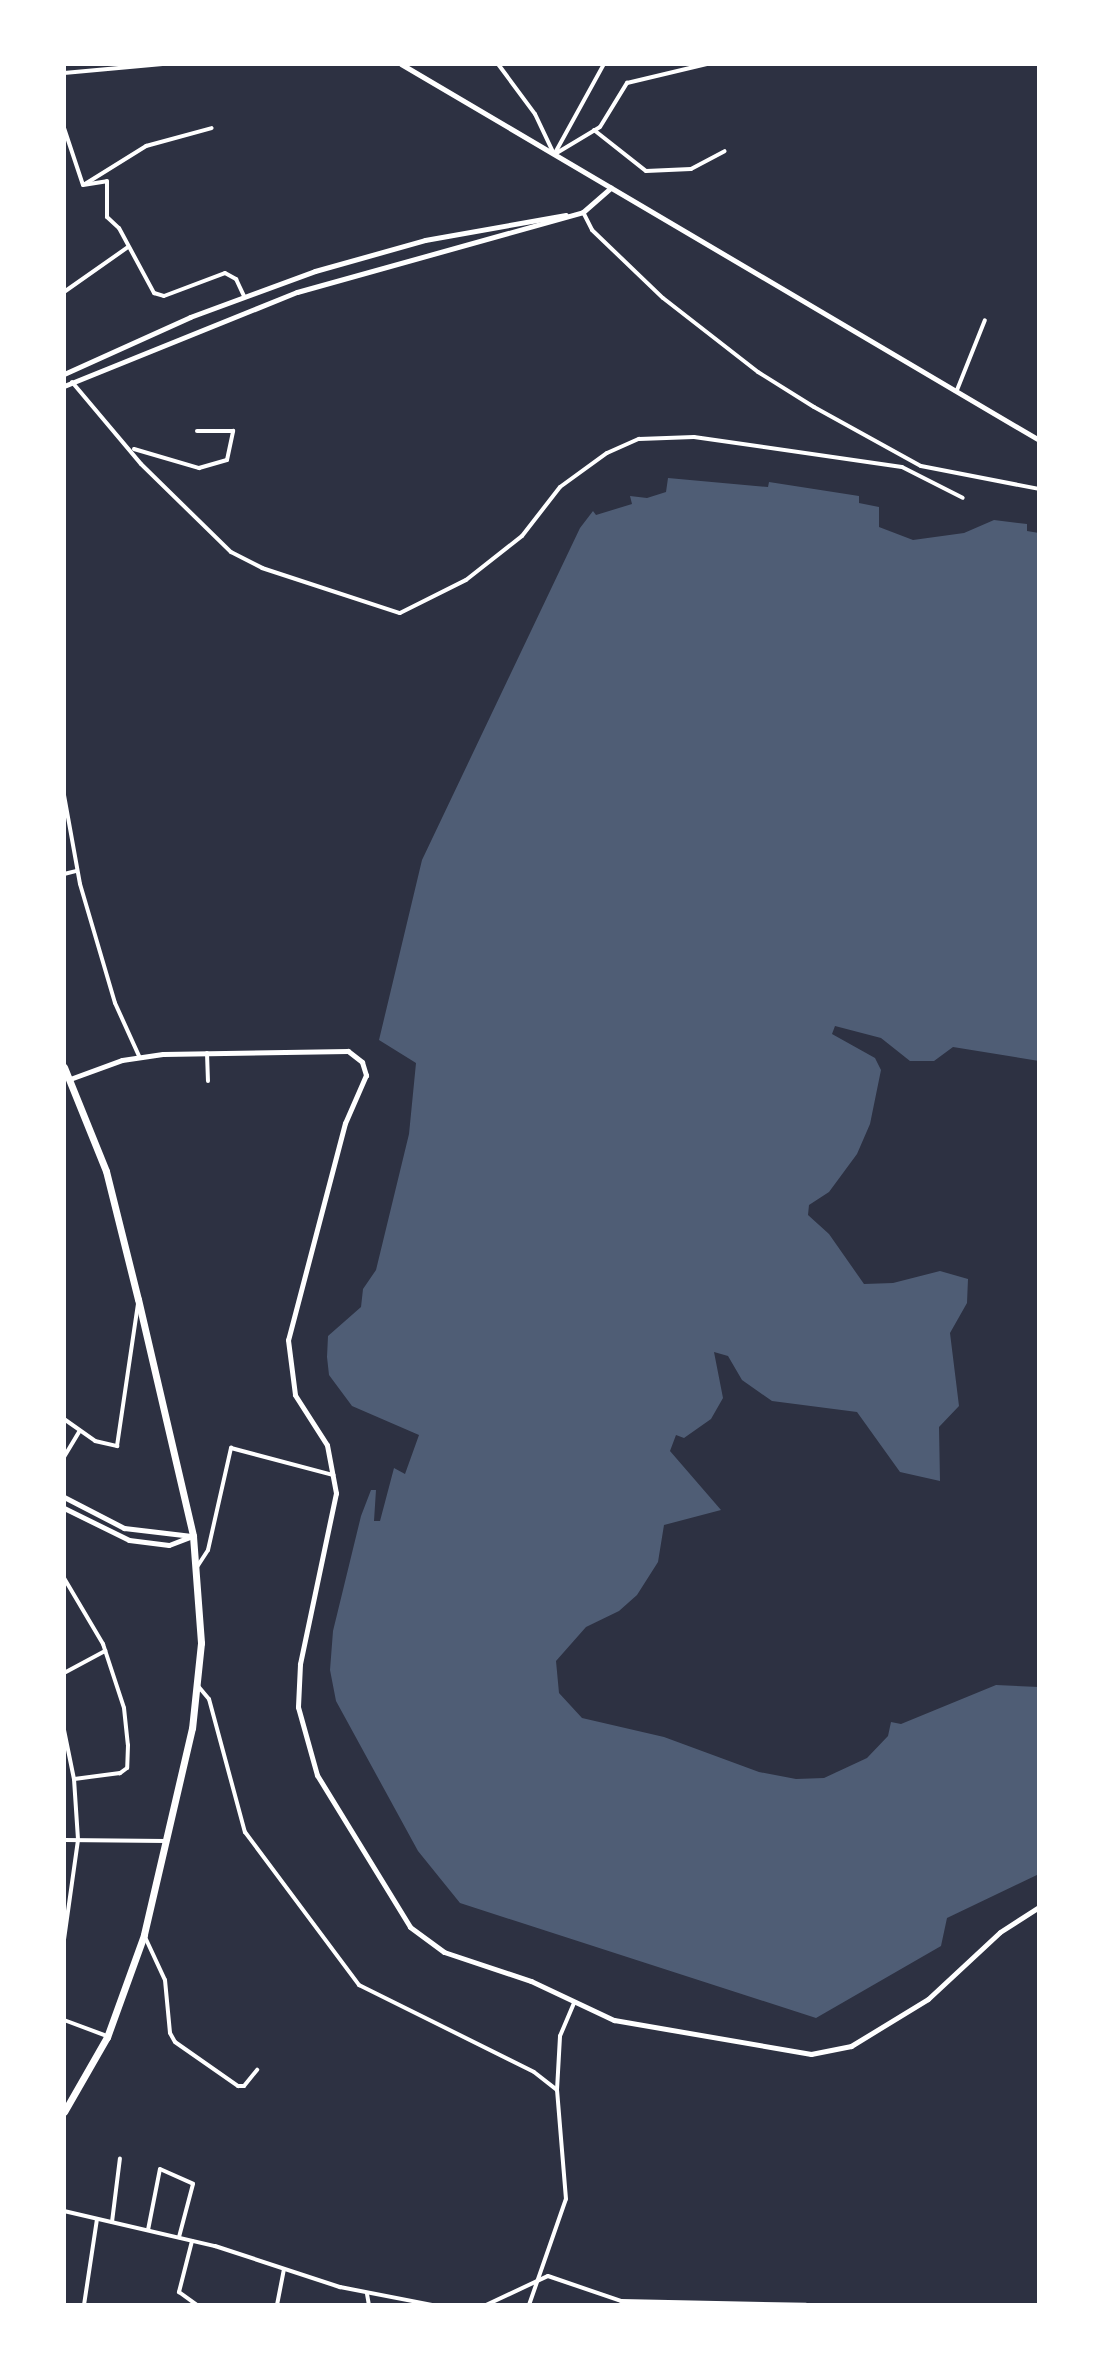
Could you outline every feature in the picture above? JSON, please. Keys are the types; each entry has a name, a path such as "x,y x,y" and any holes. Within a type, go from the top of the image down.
{"highway":[{"path":"64,1067 106,1171 193,1536 197,1567 198,1686 168,1841 144,1935 107,2037 64,2112"}],"street":[{"path":"64,73 163,64"},
{"path":"401,64 1039,440"},
{"path":"498,64 535,114 555,154"},
{"path":"555,154 604,64"},
{"path":"555,154 594,130 627,83 707,64"},
{"path":"64,128 83,185"},
{"path":"83,185 146,146 212,128"},
{"path":"594,130 646,171 691,169 725,151"},
{"path":"83,185 107,181 107,217 159,296 225,273 236,279 244,296"},
{"path":"64,386 211,323 315,286 583,212 611,188"},
{"path":"64,374 244,296 311,273 425,240 583,212"},
{"path":"583,212 592,230 663,298 758,372 814,407 921,466 1039,489"},
{"path":"66,290 128,247"},
{"path":"311,273 315,286"},
{"path":"956,393 985,320"},
{"path":"72,382 88,406 231,552 262,568 400,613 466,580 522,536 560,487 607,453 639,439 694,437 902,467 963,498"},
{"path":"132,448 199,468 227,460 233,431 197,431"},
{"path":"64,795 76,871 115,1003 139,1056"},
{"path":"64,874 76,871"},
{"path":"70,1079 139,1056 348,1051 366,1075 345,1123 288,1340 295,1395 327,1445 336,1493 298,1684 301,1729 317,1775 410,1927 444,1952 531,1981 614,2020 811,2054 832,2051 871,2036 928,1999 1000,1932 1039,1907"},
{"path":"207,1053 208,1081"},
{"path":"64,1419 79,1432 117,1446 138,1299"},
{"path":"64,1457 79,1432"},
{"path":"197,1567 208,1550 231,1448 335,1476"},
{"path":"64,1497 124,1528 193,1536"},
{"path":"64,1508 107,1533 137,1542 180,1544 193,1536"},
{"path":"64,1578 105,1651 124,1708 127,1768 120,1773 74,1779"},
{"path":"64,1673 105,1651"},
{"path":"198,1686 209,1699 245,1832 359,1985 534,2072 557,2090"},
{"path":"64,1730 74,1779 78,1840 64,1940"},
{"path":"64,1840 168,1841"},
{"path":"144,1935 165,1980 170,2033 175,2042 238,2086 244,2086 257,2070"},
{"path":"529,2305 566,2199 557,2090 560,2036 574,2003"},
{"path":"64,2020 107,2037"},
{"path":"112,2222 120,2158"},
{"path":"148,2230 160,2169 193,2184 179,2237"},
{"path":"64,2211 179,2237 367,2294 433,2305"},
{"path":"84,2305 97,2219"},
{"path":"192,2241 179,2292 197,2305"},
{"path":"277,2305 284,2270"},
{"path":"486,2305 539,2276 563,2279 621,2301 806,2305"},
{"path":"367,2294 369,2305"}],"water":[{"path":"668,478 768,487 769,482 859,496 859,503 879,507 879,527 913,540 964,533 994,520 1027,524 1027,531 1039,533 1039,1061 953,1047 934,1061 910,1061 881,1038 835,1026 832,1034 875,1058 881,1070 870,1124 857,1154 829,1192 809,1205 808,1215 829,1234 864,1284 893,1283 940,1271 968,1279 967,1303 950,1333 959,1406 939,1427 940,1481 900,1472 857,1412 772,1401 742,1380 728,1356 714,1352 723,1398 711,1419 684,1438 676,1435 670,1451 721,1510 664,1525 658,1562 637,1595 619,1611 586,1627 556,1661 559,1693 582,1718 664,1737 759,1772 796,1779 824,1778 867,1758 888,1736 891,1722 901,1724 996,1685 1039,1687 1039,1874 947,1918 941,1946 816,2018 460,1903 418,1851 336,1701 330,1670 333,1631 361,1516 371,1490 376,1490 374,1521 380,1521 394,1468 405,1474 419,1435 352,1406 329,1375 327,1357 328,1336 361,1307 363,1289 376,1270 409,1134 416,1063 379,1040 422,860 580,528 593,511 596,515 632,504 630,496 647,498 666,492"}]}
